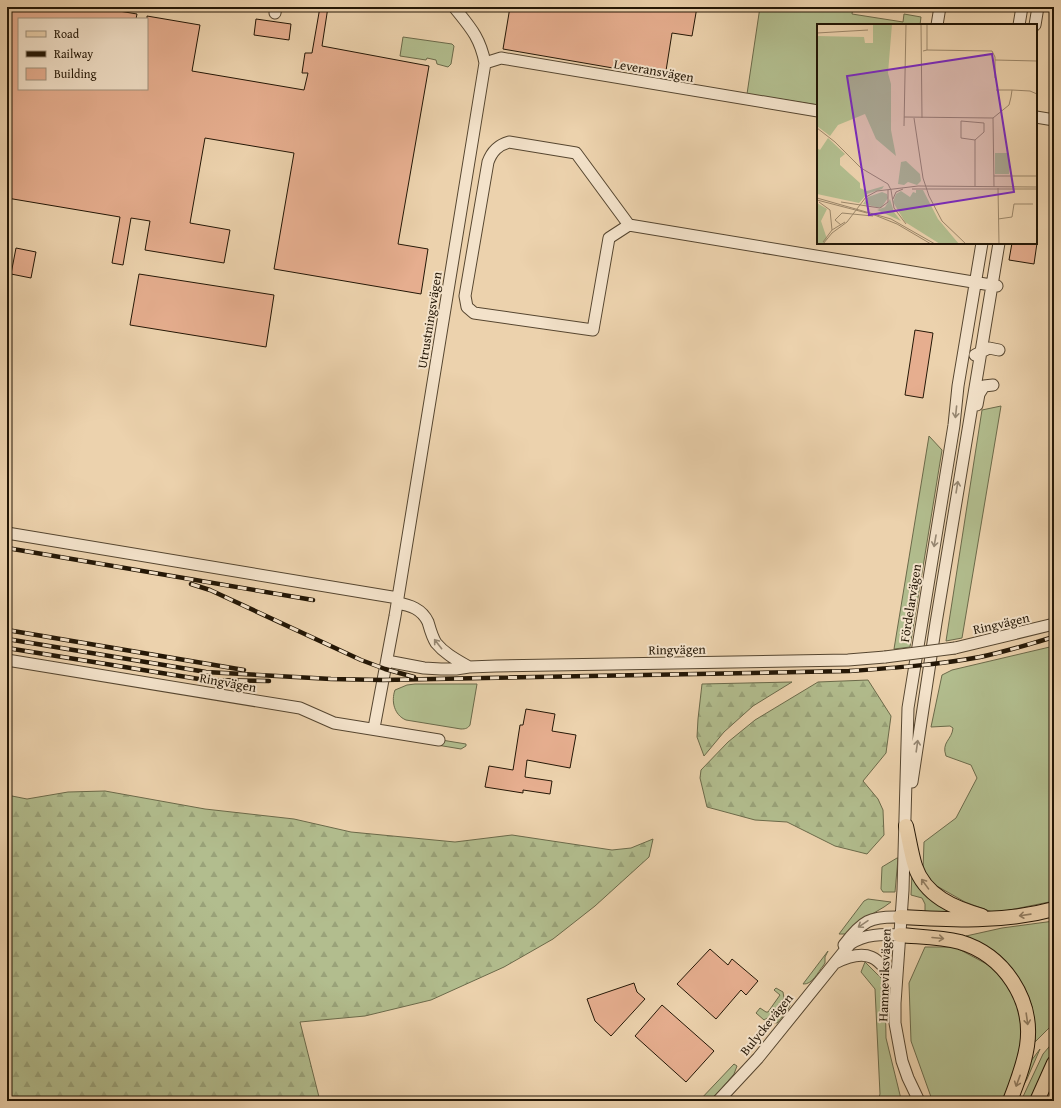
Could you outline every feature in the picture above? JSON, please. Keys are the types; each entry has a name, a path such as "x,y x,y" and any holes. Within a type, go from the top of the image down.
{"main road":[{"path":"906,826 915,865 923,883 929,890 952,906 968,912 996,919"},
{"path":"900,917 944,920 996,919 1054,909"},
{"path":"900,936 950,940 978,949 1000,966 1016,986 1026,1015 1028,1031 1024,1061 1010,1101"},
{"path":"1037,1101 1054,1063"}],"street":[{"name":"Utrustningsvägen","path":"387,661 485,63 482,49 474,32 454,7"},
{"path":"937,24 940,7"},
{"path":"1019,24 1022,7"},
{"path":"1035,24 1038,7"},
{"name":"Leveransvägen","path":"485,63 501,58 817,111"},
{"path":"1037,117 1054,120"},
{"path":"629,225 576,153 509,142 502,144 490,155 488,162 465,296 467,307 474,313 593,330 609,238 629,225 986,284"},
{"path":"982,244 986,284 988,338"},
{"path":"986,284 988,244"},
{"path":"967,364 986,284 999,244"},
{"path":"986,284 1004,244"},
{"name":"Fördelarvägen","path":"906,826 936,623 986,315 986,284"},
{"name":"Fördelarvägen","path":"900,917 903,890 906,826 908,708 954,425 958,386 986,284"},
{"name":"Fördelarvägen","path":"958,386 967,364 974,355 988,348 999,350 988,338 984,327"},
{"name":"Fördelarvägen","path":"967,428 975,418 979,394 984,386 993,385"},
{"path":"7,533 397,601 411,606 421,612 427,621 436,642 448,655 469,667"},
{"name":"Ringvägen","path":"387,661 435,669 456,669 469,667 848,660 955,648 1054,624"},
{"name":"Ringvägen","path":"7,660 300,708 334,722 439,740"},
{"path":"374,728 387,661"},
{"name":"Bulyckevägen","path":"837,960 840,950 861,925 876,918 886,916 900,917"},
{"name":"Hamneviksvägen","path":"900,917 895,1023 898,1041 908,1078 919,1101"},
{"name":"Bulyckevägen","path":"718,1101 758,1058 850,944 862,938 876,935 900,936"},
{"path":"837,960 866,955 874,958 884,966 896,986"}],"green space":[{"path":"760,7 853,7 852,14 903,22 904,14 921,17 920,24 817,24 817,105 747,94"},
{"path":"403,37 452,44 454,46 451,64 448,67 437,64 436,60 400,56"},
{"path":"1001,406 962,638 946,641 982,410"},
{"path":"929,436 942,450 910,647 894,649"},
{"path":"1054,646 1054,901 995,913 965,902 935,885 923,870 924,842 956,818 977,778 971,765 946,756 945,747 953,728 950,726 931,727 942,675 952,670"},
{"path":"868,680 891,716 886,753 863,781 878,799 883,810 884,835 867,854 835,846 787,822 755,820 707,807 700,778 701,770 728,742 755,720 818,682"},
{"path":"792,682 753,706 724,732 704,756 697,737 702,684"},
{"path":"477,684 470,725 468,728 461,729 406,720 402,718 394,707 393,699 395,690 407,685"},
{"path":"405,734 466,744 466,746 461,749 401,739"},
{"path":"105,791 205,809 294,819 351,832 455,842 512,835 612,850 631,848 653,839 649,857 595,906 553,939 504,967 431,1000 365,1016 300,1022 320,1101 7,1101 7,795 27,799 68,792"},
{"path":"897,858 895,892 883,892 881,889 882,867"},
{"path":"912,874 953,912 925,913 925,904 922,898 911,895"},
{"path":"868,899 891,902 862,920 851,931 846,934 839,934 864,901"},
{"path":"1054,921 1054,1022 1035,1042 1033,1010 1023,986 1002,957 986,946 966,936 1002,928"},
{"path":"925,947 955,947 994,968 1010,989 1021,1012 1022,1038 1018,1062 1003,1101 934,1101 931,1097 911,1041 909,983"},
{"path":"828,951 825,957 825,963 817,975 806,984 803,984"},
{"path":"865,962 885,982 886,1038 901,1099 903,1101 878,1101 880,1094 875,989 861,972"},
{"path":"776,988 783,992 784,998 769,1017 764,1020 756,1013 760,1008 768,1012 780,995 774,990"},
{"path":"789,1000 791,1002 785,1014 777,1023 771,1022"},
{"path":"1054,1041 1054,1048 1029,1101 1021,1101 1043,1054"},
{"path":"1040,1049 1027,1079 1023,1086 1031,1061"},
{"path":"734,1064 737,1066 734,1074 716,1095 708,1101 699,1101"}],"building":[{"path":"7,7 95,7 137,14 136,18 18,18 18,90 148,90 147,16 200,25 192,71 304,90 308,73 302,73 305,53 312,53 320,7 328,7 322,46 429,66 398,244 428,249 421,294 274,269 294,153 205,138 190,223 230,230 224,263 145,250 150,221 131,218 123,265 112,263 120,217 7,198"},
{"path":"510,7 697,7 692,36 672,33 665,77 503,49"},
{"path":"256,19 291,24 289,40 254,35"},
{"path":"1012,244 1037,244 1034,264 1009,260"},
{"path":"16,248 36,252 31,278 11,274"},
{"path":"139,274 274,295 266,347 130,325"},
{"path":"915,330 933,333 923,398 905,395"},
{"path":"526,709 555,714 552,731 576,735 570,768 527,760 525,777 552,781 550,794 523,790 523,793 485,787 489,766 513,770 520,725 523,725"},
{"path":"710,949 728,965 732,959 758,981 746,995 741,990 716,1019 677,984"},
{"path":"634,983 637,992 645,999 611,1036 595,1021 587,999"},
{"path":"662,1005 714,1051 686,1082 635,1036"}],"railway":[{"path":"7,548 313,600"},
{"path":"191,584 210,590 361,660 385,669 414,677"},
{"path":"7,630 244,670"},
{"path":"7,639 206,672 331,679 383,680 849,671 915,666 964,660 999,653 1054,637"},
{"path":"7,648 205,680 269,681"}]}
